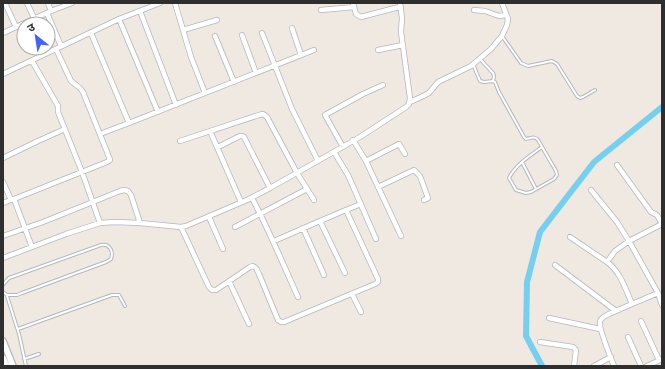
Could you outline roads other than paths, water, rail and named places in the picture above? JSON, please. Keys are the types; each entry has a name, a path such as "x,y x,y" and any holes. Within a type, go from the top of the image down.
{"street":[{"path":"3,33 16,27 5,3"},
{"path":"27,3 33,16"},
{"path":"48,3 49,12 61,46"},
{"path":"39,16 72,3"},
{"path":"3,203 110,160 83,92 71,81 56,49 140,11 145,6 160,3"},
{"path":"175,3 182,30 205,93"},
{"path":"3,258 100,223 140,223 181,227 190,225 252,198 343,147 410,102 429,93 438,82 480,59 502,36 508,22 502,3"},
{"path":"321,10 353,5 356,14 361,17 401,5 402,45 410,102"},
{"path":"474,10 485,11 499,16 506,15"},
{"path":"140,11 176,105"},
{"path":"120,19 158,112"},
{"path":"182,30 217,20"},
{"path":"292,28 301,55"},
{"path":"91,33 129,123"},
{"path":"262,33 292,110 318,161"},
{"path":"242,35 256,73"},
{"path":"215,36 234,82"},
{"path":"378,50 402,45"},
{"path":"100,134 314,50"},
{"path":"3,74 42,56"},
{"path":"32,61 58,106 58,112 82,172 100,223"},
{"path":"343,147 325,115 383,85"},
{"path":"180,142 263,114 314,200"},
{"path":"3,158 65,129"},
{"path":"210,131 241,202"},
{"path":"218,147 240,136 244,137 270,188"},
{"path":"353,140 366,161 401,236"},
{"path":"366,161 399,144 405,154"},
{"path":"334,152 348,175 376,239"},
{"path":"607,262 615,251 629,241 662,224 656,215 651,212 617,164"},
{"path":"378,188 414,170 420,176 428,198 424,200"},
{"path":"3,182 13,200 32,247"},
{"path":"235,227 307,189"},
{"path":"3,236 124,190 128,191 131,195 140,223"},
{"path":"591,190 617,222 629,241 658,293 662,305"},
{"path":"252,198 274,241 298,297"},
{"path":"274,241 361,204"},
{"path":"181,227 209,287 212,290 216,290 253,266 256,268 278,320 284,322 378,282 378,279 346,210"},
{"path":"209,217 223,249"},
{"path":"320,221 345,273"},
{"path":"303,228 324,275"},
{"path":"570,237 607,262 616,270 632,304"},
{"path":"555,265 616,311"},
{"path":"230,281 249,324"},
{"path":"614,366 600,329 600,322 603,317 658,293"},
{"path":"352,294 360,312"},
{"path":"549,318 600,329"},
{"path":"641,321 659,362 647,366"},
{"path":"628,337 641,366"},
{"path":"3,341 14,366"},
{"path":"540,342 573,347 576,350 574,366"},
{"path":"594,366 611,357"},
{"path":"3,358 7,366"}],"lane":[{"path":"502,36 521,63 528,66 552,61 557,64 577,96 580,98 595,90"},
{"path":"480,59 493,73 493,80 524,137 526,139 533,137 538,140 556,171 557,175 554,178 531,192 526,193 516,190 510,178 511,174 526,158 542,147"},
{"path":"473,64 480,81 484,82 493,80"},
{"path":"522,162 536,189"},
{"path":"3,285 9,278 104,244 109,247 112,253 111,259 106,262 16,295 7,295"},
{"path":"3,292 7,295 18,329 26,366"},
{"path":"18,329 112,295 119,295 125,306"},
{"path":"24,359 39,354"}],"waterway":[{"path":"542,366 526,336 527,282 540,232 594,162 662,107"}]}
